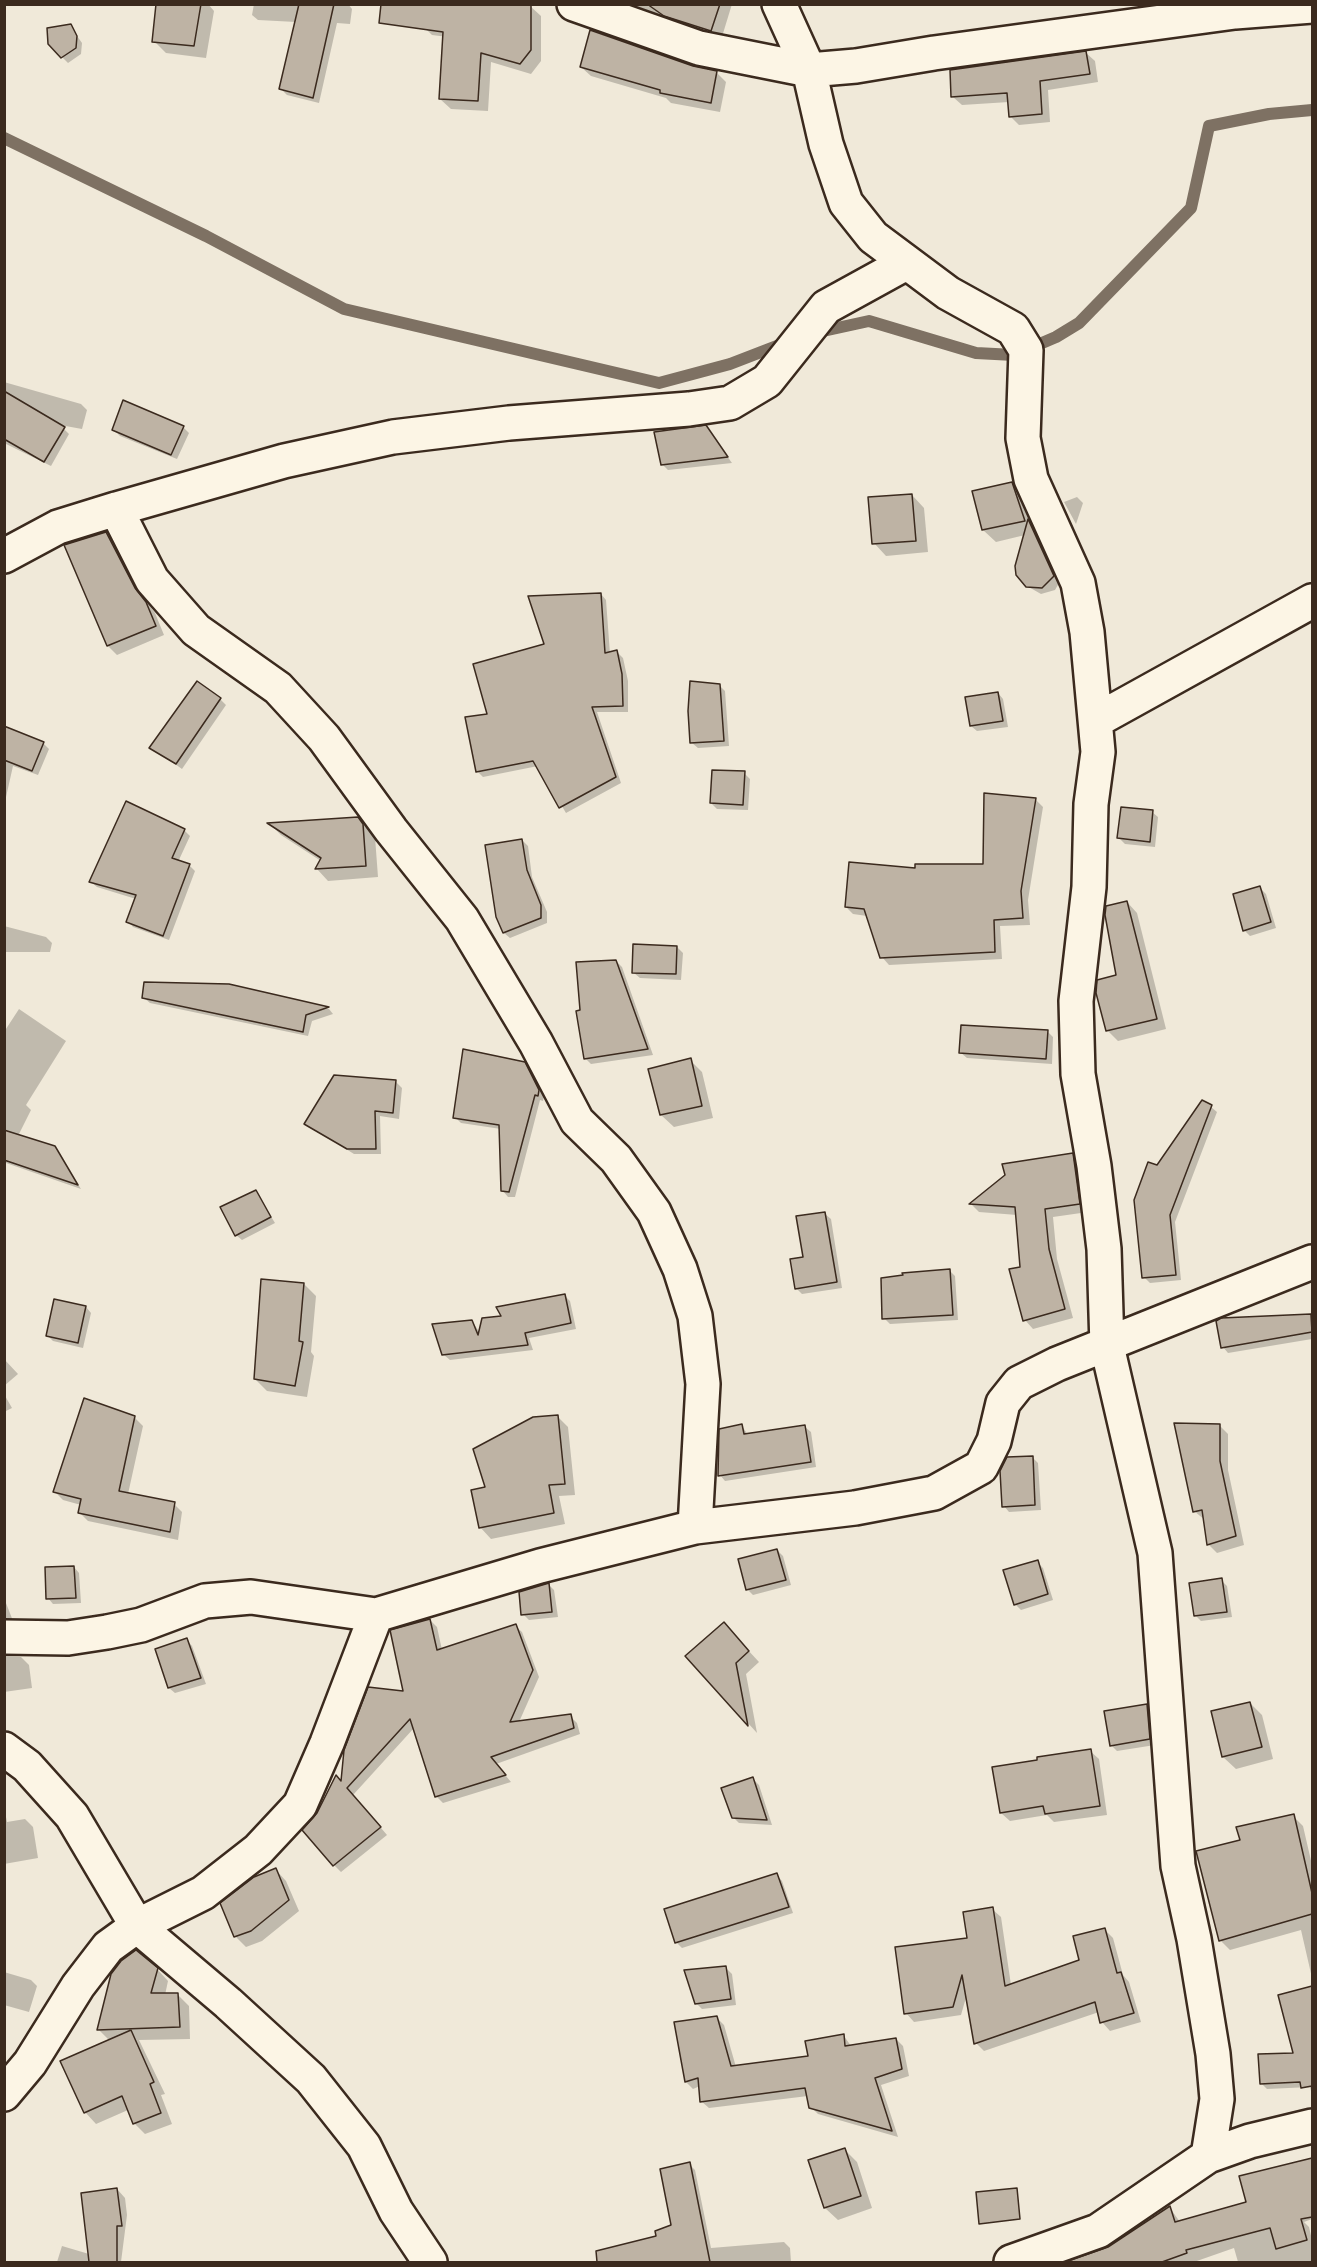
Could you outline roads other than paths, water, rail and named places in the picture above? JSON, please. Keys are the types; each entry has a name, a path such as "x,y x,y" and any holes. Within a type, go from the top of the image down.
{"street":[{"path":"574,4 699,48 809,70 856,66 934,52 1235,12 1312,6"},
{"path":"779,4 809,70 826,144 846,203 873,237 948,293 1013,329 1026,350 1023,438 1031,478 1078,583 1087,632 1097,720 1098,753 1091,804 1089,887 1076,1001 1078,1074 1094,1166 1104,1249 1107,1346 1155,1553 1178,1866 1194,1939 1213,2054 1217,2099 1208,2156"},
{"path":"4,556 58,527 116,509 284,461 393,436 509,423 689,409 730,403 766,381 826,307 906,262"},
{"path":"116,509 152,580 196,630 278,688 324,738 391,830 462,919 536,1043 577,1121 616,1159 654,1212 680,1269 695,1316 703,1384 695,1527"},
{"path":"1097,720 1312,601"},
{"path":"4,1637 68,1638 107,1632 141,1625 205,1601 251,1597 376,1615 540,1566 695,1527 855,1508 933,1493 981,1467 994,1441 1003,1403 1019,1383 1057,1364 1312,1263"},
{"path":"4,2094 30,2063 78,1986 108,1947 137,1926 203,1893 258,1850 300,1805 327,1743 376,1615"},
{"path":"4,1749 27,1766 72,1816 137,1926 228,2003 311,2079 364,2146 396,2211 430,2262"},
{"path":"1011,2262 1098,2231 1208,2156 1250,2141 1312,2126"}],"waterway":[{"path":"814,333 869,321 976,353 1014,355 1056,337 1079,323 1191,208 1209,126 1269,114 1312,110"},
{"path":"4,138 206,236 344,309 659,383 730,364 787,342"}]}
